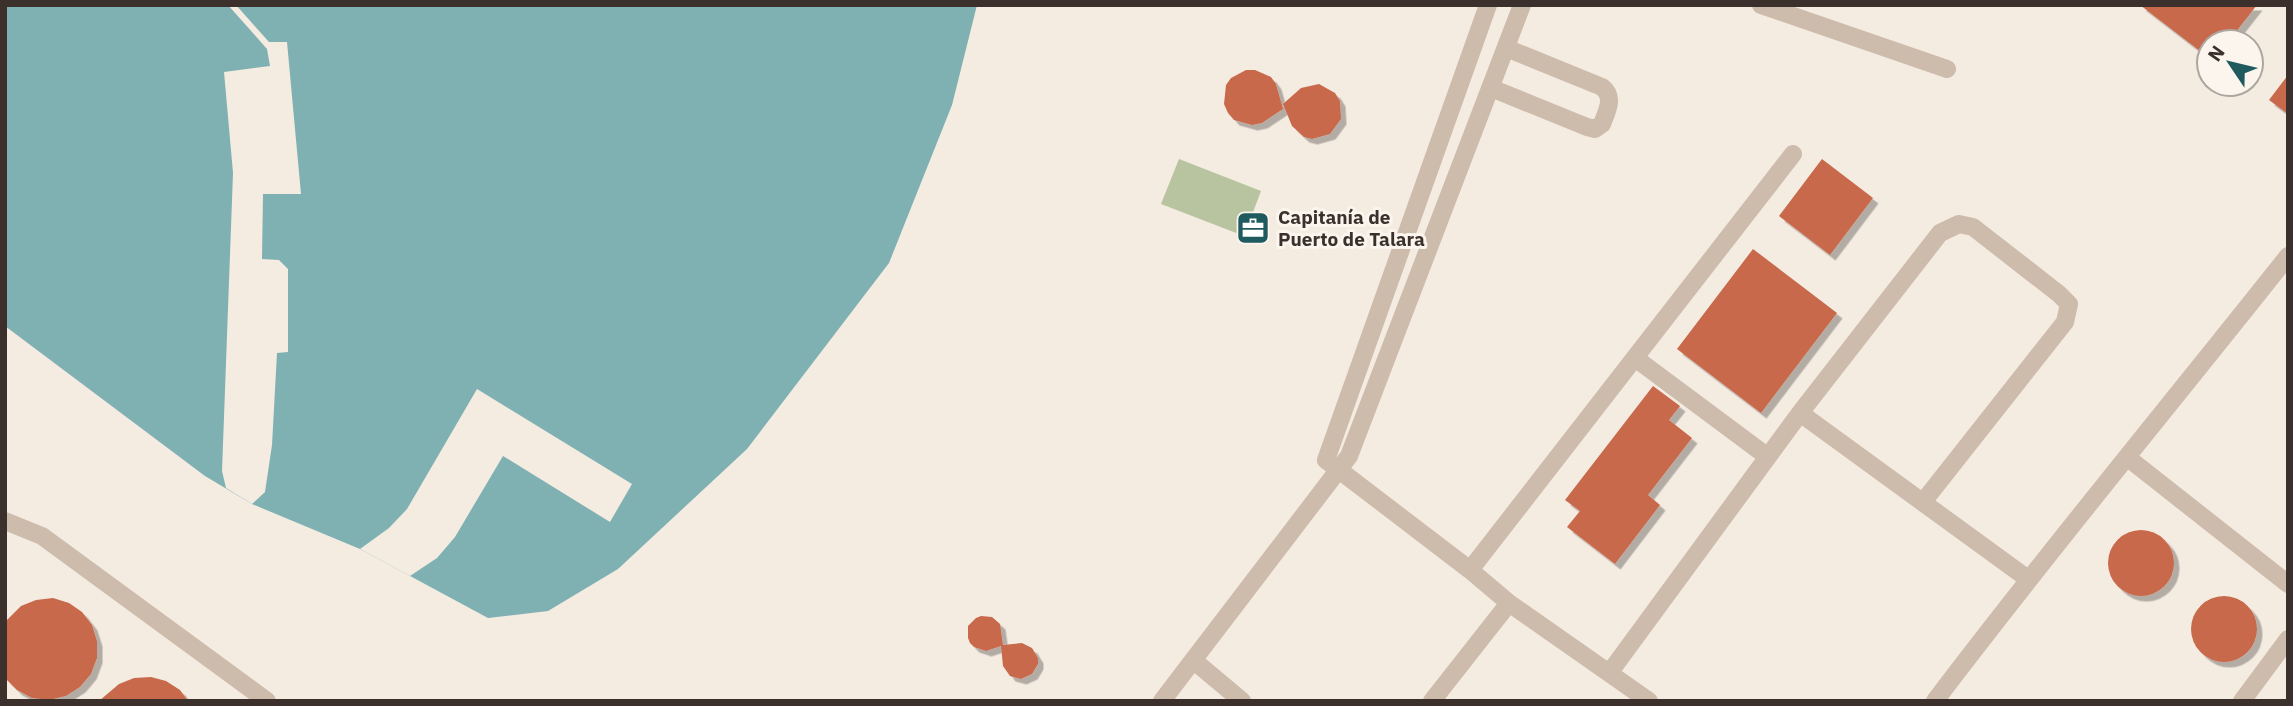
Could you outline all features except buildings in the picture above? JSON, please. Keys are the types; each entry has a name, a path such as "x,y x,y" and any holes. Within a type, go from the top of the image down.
{"street":[{"path":"1162,701 1333,464 1488,5"},
{"path":"1333,464 1349,456 1522,5"},
{"path":"1761,5 1947,69"},
{"path":"1490,88 1587,127 1595,129 1602,124 1610,98 1608,91 1506,48"},
{"path":"1470,570 1793,154"},
{"path":"1610,672 1800,413 1940,233 1959,224 1973,227 2069,304 2065,322 1923,502"},
{"path":"1935,701 2028,579 2288,256"},
{"path":"1635,358 1768,457"},
{"path":"1800,413 2028,579"},
{"path":"2128,458 2288,584"},
{"path":"1333,464 1509,603 1649,701"},
{"path":"5,521 42,536 267,701"},
{"path":"1432,701 1509,603"},
{"path":"2242,701 2288,639"},
{"path":"1193,660 1242,701"}],"green space":[{"path":"1179,159 1261,191 1244,236 1161,204"}],"water":[{"path":"5,5 977,5 952,105 889,263 747,449 618,569 548,611 488,618 360,549 252,504 205,476 5,326"}],"pier":[{"path":"228,5 236,5 269,42 287,42 301,194 263,194 262,259 279,260 288,269 288,352 277,353 272,445 265,492 252,504 226,488 222,471 233,173 224,72 270,66 267,49"},
{"path":"477,389 632,484 610,522 503,456 455,537 437,558 410,576 360,549 389,528 407,509"}],"place":[{"name":"Capitanía de Puerto de Talara","path":"1253,228"}]}
